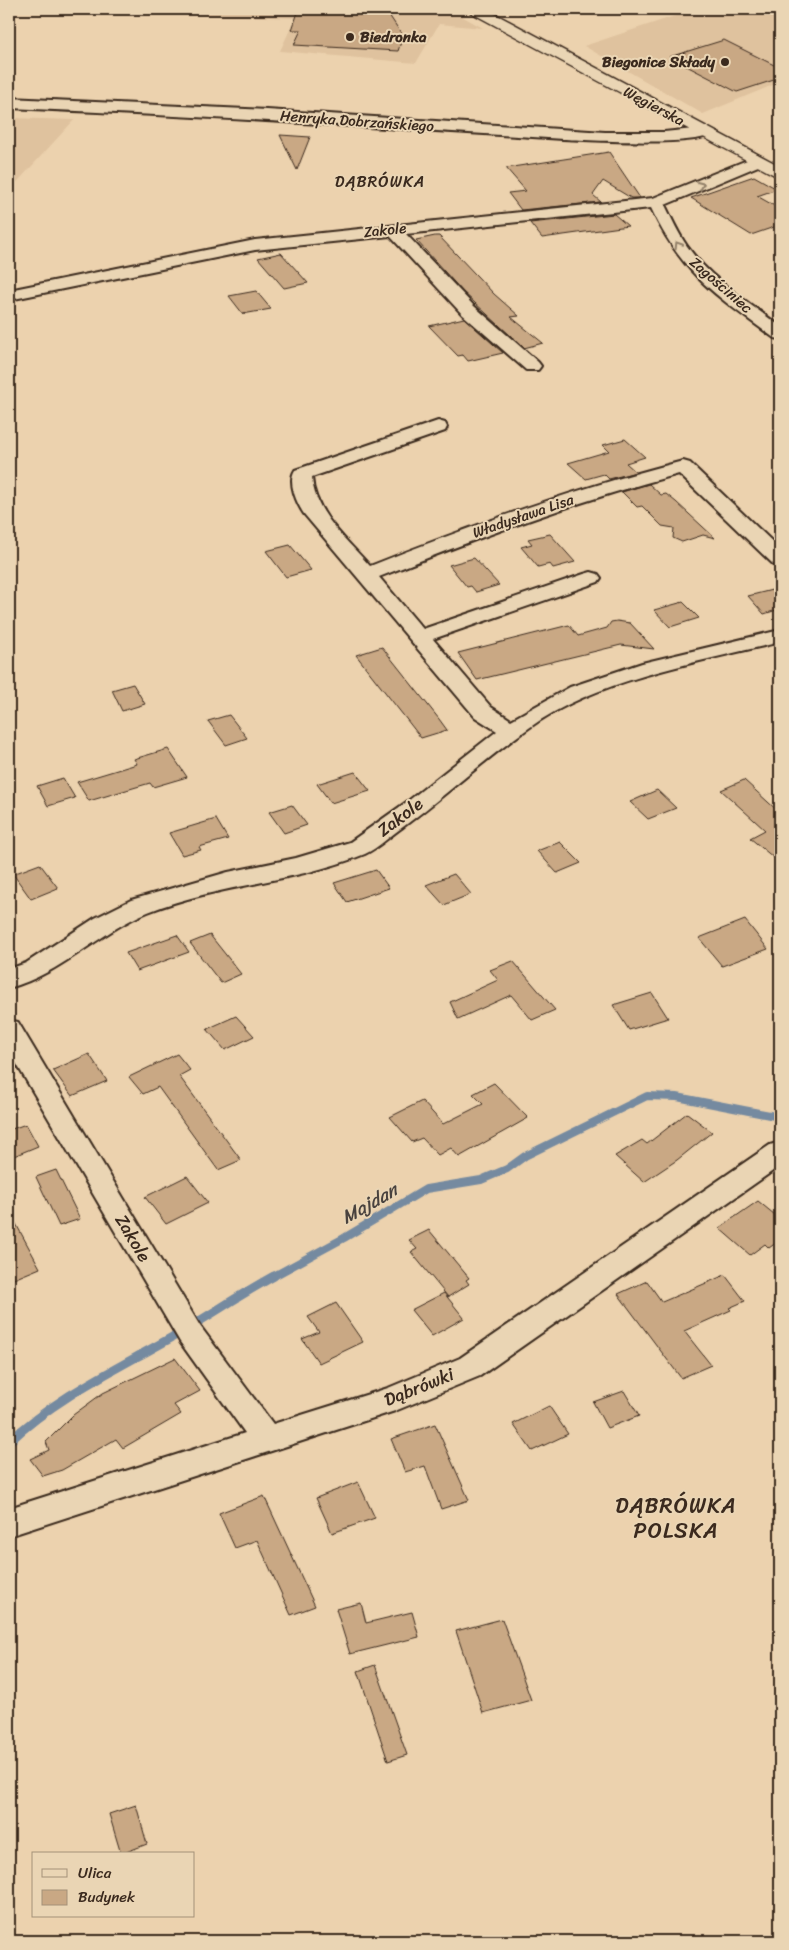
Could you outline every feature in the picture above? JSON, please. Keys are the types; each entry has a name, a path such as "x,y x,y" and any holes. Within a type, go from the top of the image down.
{"main road":[{"name":"Węgierska","path":"475,9 780,174"}],"street":[{"name":"Henryka Dobrzańskiego","path":"9,103 267,115 604,137 664,137 704,133"},
{"name":"Zakole","path":"9,295 255,245 393,229 656,203 756,161"},
{"name":"Zagościniec","path":"656,203 679,246 692,263 724,291 780,334"},
{"path":"393,229 407,247 443,281 468,310 532,366"},
{"path":"438,427 302,474 303,490 310,510 483,712 512,730"},
{"name":"Władysława Lisa","path":"366,575 474,532 593,492 683,467 780,560"},
{"path":"419,637 591,578"},
{"name":"Zakole","path":"9,979 34,970 104,924 140,906 228,880 298,866 358,848 416,806 522,722 578,692 650,668 780,636"},
{"name":"Zakole","path":"9,1029 187,1329 267,1440"},
{"name":"Dąbrówki","path":"9,1522 395,1398 470,1367 780,1152"}],"shaded area":[{"path":"69,9 449,9 483,28 439,24 416,63 280,51 294,21 394,22"},
{"path":"696,9 780,9 780,82 703,114 584,46"},
{"path":"9,118 74,120 9,191"}],"building":[{"path":"299,9 352,11 385,9 403,36 398,51 294,45 301,30 292,30"},
{"name":"Biegonice Składy","path":"724,40 780,68 780,78 737,92 669,57"},
{"path":"280,135 310,137 297,170"},
{"path":"609,152 640,198 631,198 603,181 593,195 601,202 521,210 508,193 526,191 506,168"},
{"path":"754,176 777,189 757,196 780,209 780,225 751,235 691,198"},
{"path":"614,214 628,226 542,238 530,223"},
{"path":"439,236 494,294 519,316 511,317 543,343 524,348 463,292 416,240"},
{"path":"281,253 308,283 284,288 258,258"},
{"path":"256,291 271,309 243,314 229,296"},
{"path":"464,318 503,353 468,361 463,355 458,356 429,326"},
{"path":"625,439 645,457 626,463 636,472 609,479 604,474 586,479 568,463 609,451 603,445"},
{"path":"649,484 661,495 666,494 676,502 715,538 703,535 682,542 673,538 674,528 662,526 642,506 637,507 622,492"},
{"path":"550,534 575,562 553,568 550,564 538,567 521,547 532,544 528,539"},
{"path":"290,545 311,570 286,577 266,551"},
{"path":"474,558 499,585 476,592 471,586 467,587 449,565"},
{"path":"780,588 780,609 764,614 748,596"},
{"path":"683,602 699,618 670,627 654,610"},
{"path":"611,622 630,623 654,649 621,645 477,680 458,653 569,625 578,636 607,628"},
{"path":"382,647 447,730 421,738 356,655"},
{"path":"133,684 145,704 122,711 112,690"},
{"path":"229,715 247,738 226,745 208,721"},
{"path":"168,749 187,777 153,787 150,783 89,801 77,782 137,764 134,759"},
{"path":"355,772 370,791 331,803 317,784"},
{"path":"63,778 75,798 48,806 37,786"},
{"path":"744,780 780,813 780,863 750,838 765,830 721,790"},
{"path":"657,790 676,808 648,819 630,802"},
{"path":"292,805 307,825 284,833 269,812"},
{"path":"216,819 228,839 199,847 201,850 182,855 169,833"},
{"path":"560,842 581,863 557,873 537,851"},
{"path":"40,864 58,888 31,899 13,874"},
{"path":"376,870 389,888 347,902 334,883"},
{"path":"454,874 471,894 444,905 426,885"},
{"path":"745,920 768,949 722,966 699,938"},
{"path":"177,935 189,952 137,971 126,953"},
{"path":"210,935 241,974 221,983 190,943"},
{"path":"513,961 555,1010 532,1020 511,995 458,1019 450,1002 498,980 490,970"},
{"path":"652,993 668,1018 629,1030 613,1005"},
{"path":"236,1016 254,1036 225,1050 207,1029"},
{"path":"89,1054 107,1081 72,1096 53,1070"},
{"path":"177,1054 190,1070 179,1076 241,1160 218,1170 158,1087 143,1094 129,1077"},
{"path":"494,1083 528,1118 459,1157 451,1148 438,1155 422,1138 412,1142 390,1117 422,1101 443,1124 483,1104 473,1094"},
{"path":"687,1113 712,1132 677,1160 644,1182 615,1156 642,1140 647,1144"},
{"path":"26,1124 38,1146 9,1158 9,1130"},
{"path":"56,1170 80,1219 59,1226 36,1177"},
{"path":"187,1176 208,1203 166,1224 145,1197"},
{"path":"758,1201 780,1219 780,1240 769,1248 765,1244 750,1255 719,1228"},
{"path":"9,1211 40,1268 9,1281"},
{"path":"429,1230 469,1278 466,1280 469,1284 448,1297 411,1252 417,1249 409,1240"},
{"path":"725,1275 745,1301 729,1308 731,1310 684,1331 711,1365 681,1378 618,1294 647,1281 662,1302"},
{"path":"444,1293 464,1318 432,1336 411,1310"},
{"path":"336,1303 363,1342 319,1363 302,1339 319,1332 308,1317"},
{"path":"175,1358 200,1391 174,1405 181,1414 123,1448 116,1439 62,1470 43,1476 30,1459 49,1450 46,1442 73,1415 103,1393"},
{"path":"624,1391 639,1416 607,1428 593,1402"},
{"path":"549,1406 568,1434 532,1451 513,1424"},
{"path":"435,1424 469,1500 441,1509 425,1466 405,1472 391,1439"},
{"path":"358,1482 375,1518 332,1533 316,1498"},
{"path":"264,1496 315,1606 291,1615 257,1540 235,1548 219,1513"},
{"path":"361,1603 366,1623 412,1612 419,1637 350,1654 336,1609"},
{"path":"502,1619 531,1700 483,1713 456,1631"},
{"path":"375,1665 407,1755 388,1761 358,1671"},
{"path":"136,1805 147,1844 126,1852 120,1852 109,1814"}],"waterway":[{"name":"Majdan","path":"272,1277 344,1238 426,1189 481,1180 507,1169 525,1156 647,1096 677,1097 780,1117"},
{"name":"Majdan","path":"9,1442 47,1411 68,1397 274,1276"}],"place":[{"name":"Biedronka","path":"350,37"},
{"name":"Biegonice Składy","path":"725,62"}],"district":[{"name":"DĄBRÓWKA","path":"380,181"},
{"name":"DĄBRÓWKA POLSKA","path":"676,1518"}]}
